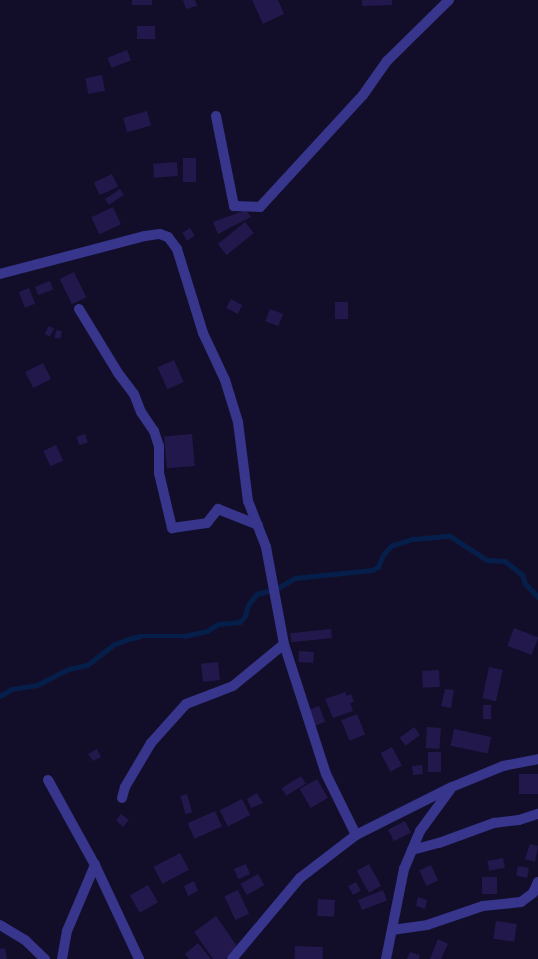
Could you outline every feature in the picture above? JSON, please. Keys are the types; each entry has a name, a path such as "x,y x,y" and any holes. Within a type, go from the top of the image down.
{"street":[{"path":"216,116 234,206 260,207 358,100 387,61 449,0"},
{"path":"0,274 145,236 160,234 168,237 177,249 204,333 226,380 238,422 248,501 266,547 272,589 284,644 326,774 356,836"},
{"path":"79,309 118,373 134,394 141,412 154,431 159,446 159,473 172,528 207,523 218,509 258,525"},
{"path":"122,798 125,788 150,743 186,704 232,686 284,644"},
{"path":"232,959 300,878 356,836 452,788 503,766 538,759"},
{"path":"48,780 95,865 139,959"},
{"path":"386,959 404,869 420,831 452,788"},
{"path":"412,850 439,843 494,823 519,820 538,814"},
{"path":"62,959 67,931 95,865"},
{"path":"392,930 427,925 483,906 521,902 533,893 538,882"},
{"path":"0,925 25,940 45,959"}],"building":[{"path":"132,0 152,0 152,5 132,5"},
{"path":"183,0 195,0 197,6 186,9"},
{"path":"252,0 278,0 284,14 263,24"},
{"path":"362,0 392,0 392,5 362,6"},
{"path":"137,26 155,26 155,39 137,39"},
{"path":"127,50 131,60 112,68 108,58"},
{"path":"102,75 105,91 88,94 85,78"},
{"path":"147,111 151,125 127,132 123,118"},
{"path":"183,158 196,158 196,182 183,182"},
{"path":"177,162 178,176 154,178 153,164"},
{"path":"112,174 118,187 100,195 94,182"},
{"path":"120,189 124,195 109,205 105,199"},
{"path":"113,207 121,224 99,234 91,217"},
{"path":"246,210 251,217 218,234 213,222"},
{"path":"245,222 254,233 227,255 218,244"},
{"path":"190,228 195,236 187,240 182,233"},
{"path":"74,272 86,297 72,304 60,279"},
{"path":"50,281 53,289 38,295 35,287"},
{"path":"29,288 35,304 25,308 19,292"},
{"path":"231,299 242,305 238,314 226,308"},
{"path":"335,302 348,302 348,319 335,319"},
{"path":"270,309 283,314 278,326 265,321"},
{"path":"49,326 54,329 50,337 44,334"},
{"path":"56,330 62,331 61,339 55,338"},
{"path":"174,360 184,382 167,389 158,367"},
{"path":"43,363 51,379 33,388 25,372"},
{"path":"85,434 88,443 79,445 76,437"},
{"path":"192,434 195,466 167,468 164,436"},
{"path":"56,445 63,460 50,466 43,451"},
{"path":"514,628 538,637 531,655 507,646"},
{"path":"331,629 332,638 291,642 290,633"},
{"path":"299,651 314,652 313,663 298,662"},
{"path":"218,662 220,680 203,682 201,664"},
{"path":"489,667 503,670 496,701 482,698"},
{"path":"439,670 440,687 423,688 422,671"},
{"path":"445,689 454,690 451,708 441,706"},
{"path":"345,692 347,696 351,694 354,702 350,703 353,711 333,718 325,699"},
{"path":"483,705 491,705 491,719 483,719"},
{"path":"319,706 325,722 315,726 309,710"},
{"path":"357,714 365,734 349,741 341,720"},
{"path":"414,727 420,735 406,746 400,738"},
{"path":"427,727 441,728 440,749 426,748"},
{"path":"454,729 491,737 488,754 450,746"},
{"path":"392,747 402,766 390,772 381,753"},
{"path":"97,749 101,757 93,761 88,754"},
{"path":"428,752 441,752 441,772 428,772"},
{"path":"422,765 423,774 413,775 412,766"},
{"path":"519,774 538,774 538,794 519,794"},
{"path":"301,776 306,784 286,796 281,788"},
{"path":"317,779 328,798 311,808 300,789"},
{"path":"257,793 263,803 251,808 247,799"},
{"path":"187,794 192,812 186,814 180,796"},
{"path":"242,799 250,815 228,826 220,810"},
{"path":"215,811 222,827 195,839 188,823"},
{"path":"121,814 129,820 123,827 116,820"},
{"path":"405,821 411,833 394,841 388,830"},
{"path":"530,844 538,846 535,862 525,859"},
{"path":"180,853 189,870 162,884 154,867"},
{"path":"503,858 505,868 489,871 487,861"},
{"path":"246,864 250,874 238,879 234,869"},
{"path":"369,864 381,886 369,893 357,871"},
{"path":"431,865 438,880 426,886 419,870"},
{"path":"518,866 529,868 527,878 516,876"},
{"path":"258,874 264,885 247,895 241,884"},
{"path":"482,877 497,877 497,894 482,894"},
{"path":"194,881 198,891 188,896 184,886"},
{"path":"356,882 361,891 353,895 348,886"},
{"path":"148,885 158,902 140,913 130,896"},
{"path":"238,890 249,914 235,920 224,896"},
{"path":"383,890 387,900 362,910 358,900"},
{"path":"418,897 427,900 425,909 416,906"},
{"path":"318,899 335,900 334,917 317,916"},
{"path":"216,916 239,949 225,959 213,959 194,932"},
{"path":"496,921 517,924 514,942 493,939"},
{"path":"438,939 448,944 441,959 430,959"},
{"path":"198,943 211,959 189,959 185,954"},
{"path":"295,946 323,947 323,959 295,959"},
{"path":"5,948 7,959 0,959 0,949"},
{"path":"410,952 420,955 419,959 407,959"}],"waterway":[{"path":"0,696 12,689 37,685 69,669 87,665 115,644 129,639 140,636 184,636 207,631 218,624 240,622 245,616 248,605 257,594 276,589 295,578 372,570 378,567 383,555 391,546 413,539 450,536 487,560 505,561 523,575 525,583 538,597"}]}
